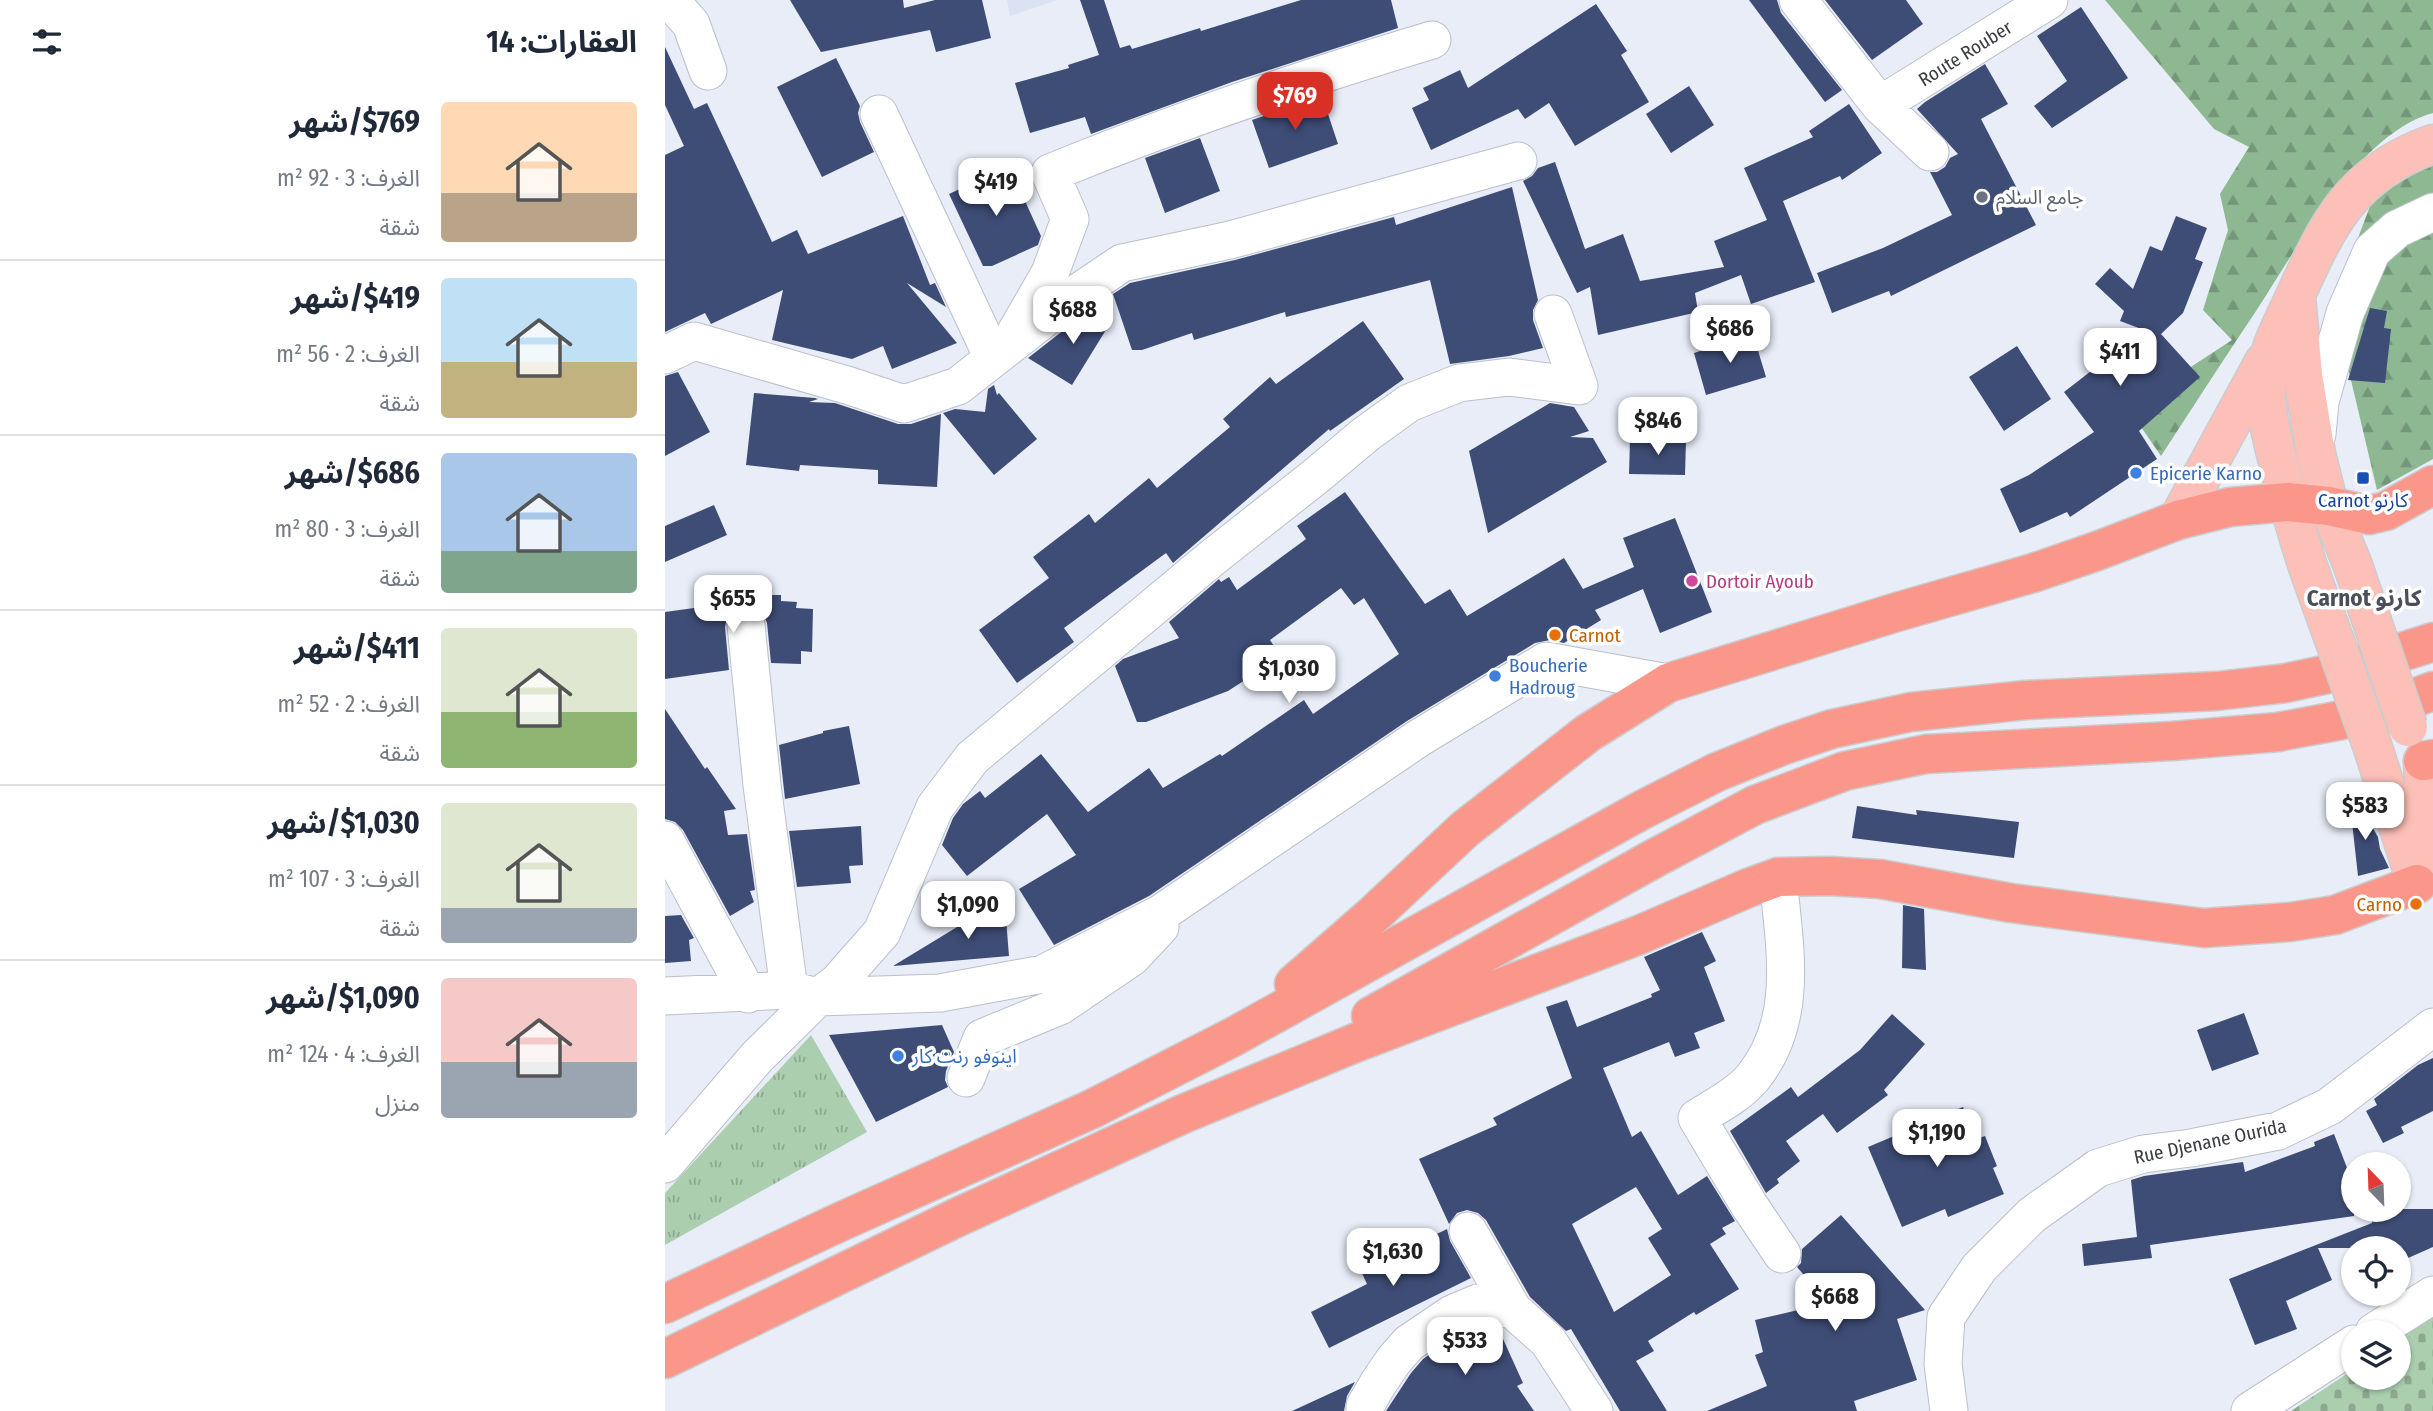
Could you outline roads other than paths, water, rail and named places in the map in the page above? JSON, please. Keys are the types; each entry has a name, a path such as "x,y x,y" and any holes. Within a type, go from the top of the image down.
{"highway":[{"path":"1118,1096 1290,987 1373,915 1465,829 1588,733 1668,683 1885,615 2033,573 2178,520 2231,507 2288,502 2329,506 2369,516 2386,511 2433,485"},
{"path":"665,1304 1118,1096 1233,1037 1642,810 1717,772 1784,745 1832,729 1911,712 2026,700 2189,692 2286,683 2342,671 2433,642"},
{"path":"1183,1114 1371,1016 1755,805 1845,771 1926,754 2172,741 2279,732 2342,720 2433,691"},
{"path":"665,1359 958,1217 1183,1114 1355,1042 1639,935 1778,877 1880,879 2011,903 2204,928 2290,922 2335,915 2425,881"}],"main road":[{"path":"2178,520 2267,358 2317,246 2341,206 2374,175 2417,150 2433,144"},
{"path":"2295,295 2303,374 2316,454 2329,506 2424,757 2425,881"},
{"path":"2267,358 2269,428 2288,502 2309,570 2425,881"},
{"path":"2309,570 2350,557"},
{"path":"2376,755 2424,757"}],"street":[{"path":"670,0 691,24 708,71"},
{"path":"1798,0 1880,105 1930,152"},
{"name":"Route Rouber","path":"1880,105 2049,0"},
{"path":"998,355 1050,273 1070,219 1050,173 1133,139 1297,80 1432,40"},
{"path":"879,114 998,355"},
{"path":"665,355 694,341 904,404 958,386 1073,296 1122,263 1230,240 1518,161"},
{"path":"2316,454 2320,402 2345,313 2372,251 2397,229 2433,212"},
{"path":"665,1164 757,1056 803,994 838,982 882,932 935,807 972,758 1212,558 1366,434 1409,403 1459,383 1509,377 1579,386 1553,314"},
{"path":"746,625 762,785 803,994"},
{"path":"665,996 703,993 940,993 1043,974 1137,927 1419,738 1546,661 1668,683"},
{"path":"665,840 748,994"},
{"path":"1778,877 1787,984 1778,1034 1753,1077 1729,1098 1697,1118 1782,1254"},
{"path":"965,1078 982,1038 1060,1006 1132,957 1194,890"},
{"name":"Rue Djenane Ourida","path":"1949,1411 1943,1364 1946,1317 1979,1268 2032,1215 2098,1168 2143,1154 2191,1148 2278,1131 2330,1106 2433,1027"},
{"path":"1468,1231 1513,1310 1548,1341 1594,1411"},
{"path":"2393,1320 2433,1295"},
{"path":"1365,1411 1365,1406 1394,1360 1409,1343 1428,1329 1453,1314 1478,1304 1513,1310"},
{"path":"2250,1411 2341,1352"}],"place":[{"name":"جامع السلام","path":"1982,197"},
{"name":"Epicerie Karno","path":"2136,473"},
{"name":"Carnot كارنو","path":"2363,478"},
{"name":"Dortoir Ayoub","path":"1692,581"},
{"name":"Carnot","path":"1555,635"},
{"name":"Boucherie Hadroug","path":"1495,676"},
{"name":"Carno","path":"2416,904"},
{"name":"اينوفو رنت كار","path":"898,1056"}],"district":[{"name":"Carnot كارنو","path":"2364,598"}]}
